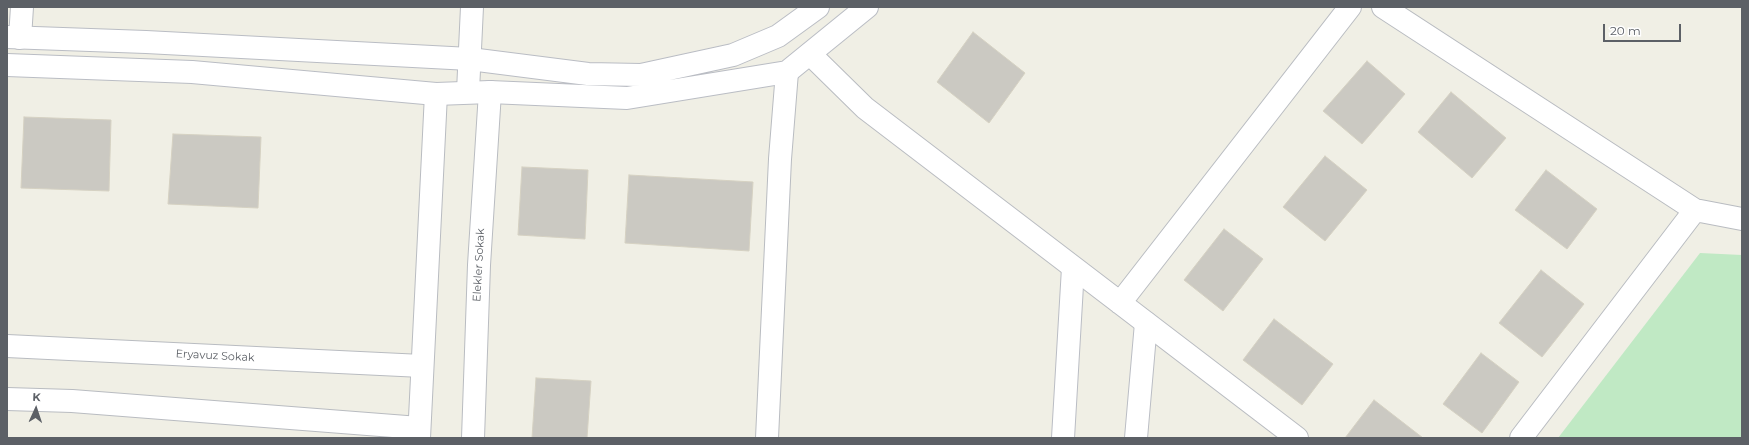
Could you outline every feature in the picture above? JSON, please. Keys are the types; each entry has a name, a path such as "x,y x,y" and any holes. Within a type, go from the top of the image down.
{"street":[{"path":"22,7 14,38 146,42 470,59 588,74 641,75 733,55 778,36 818,7"},
{"path":"468,91 472,7"},
{"path":"7,65 192,72 436,94 468,91 627,98 787,72 867,7"},
{"path":"1120,303 1350,7"},
{"path":"1383,7 1695,210 1742,219"},
{"path":"810,54 865,108 1297,438"},
{"path":"768,438 780,159 787,72"},
{"name":"Elekler Sokak","path":"472,438 479,265 490,92"},
{"path":"7,399 72,401 419,433 436,94"},
{"path":"1521,438 1695,210"},
{"path":"1063,438 1073,268"},
{"path":"1136,438 1146,323"},
{"name":"Eryavuz Sokak","path":"7,346 422,366"}],"green space":[{"path":"1700,253 1742,255 1742,438 1558,438"}],"building":[{"path":"973,32 1025,73 989,123 937,82"},
{"path":"1367,61 1405,94 1362,144 1323,111"},
{"path":"1451,92 1506,138 1472,178 1418,132"},
{"path":"24,117 111,120 109,191 21,188"},
{"path":"173,134 261,137 258,208 168,204"},
{"path":"1325,156 1367,190 1325,241 1283,207"},
{"path":"522,167 588,170 585,239 518,235"},
{"path":"1546,170 1597,209 1567,249 1515,210"},
{"path":"629,175 753,182 749,251 625,243"},
{"path":"1224,229 1263,259 1223,311 1184,280"},
{"path":"1541,270 1584,304 1542,357 1499,323"},
{"path":"1274,319 1333,364 1302,405 1243,360"},
{"path":"1481,353 1519,382 1482,433 1443,404"},
{"path":"536,378 591,381 587,438 532,438"},
{"path":"1374,400 1423,438 1345,438"}]}
